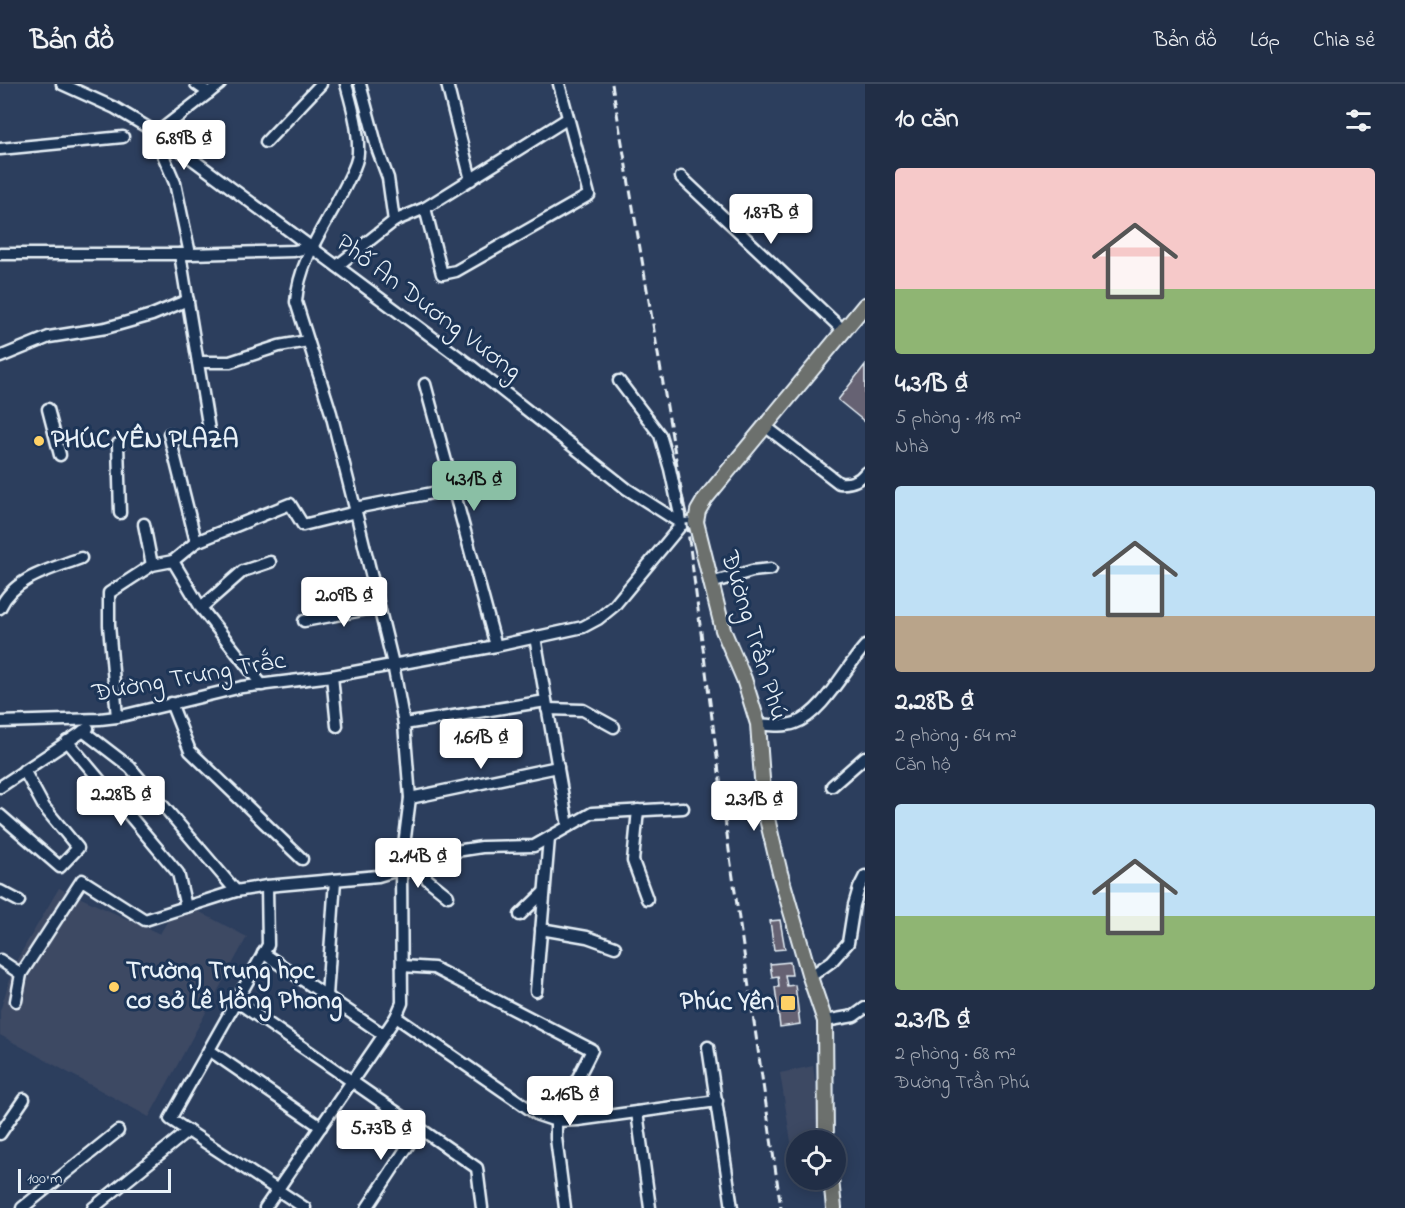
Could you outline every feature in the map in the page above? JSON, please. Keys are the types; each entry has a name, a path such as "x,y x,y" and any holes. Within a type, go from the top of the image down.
{"main road":[{"name":"Đường Trần Phú","path":"826,1130 825,1021 780,873 764,806 758,724 744,679 723,630 711,583 689,523 705,499 865,305"},
{"path":"832,1190 834,1208"}],"street":[{"path":"62,84 115,108 159,135 311,247"},
{"path":"196,84 209,93"},
{"path":"159,135 220,84"},
{"path":"266,142 321,84"},
{"path":"265,1208 384,1035 402,1003 401,869 410,798 404,724 393,664 356,510 331,413 296,302 297,290 311,247 357,162 356,119 346,84"},
{"path":"360,84 378,151 388,178 394,221"},
{"path":"447,84 471,180"},
{"path":"425,208 442,274 456,270 589,195 559,84"},
{"path":"338,266 394,221 425,208 567,119"},
{"path":"159,135 163,155 175,183 185,254 188,300 208,430"},
{"path":"0,149 123,137"},
{"path":"358,153 378,151"},
{"path":"681,177 844,331"},
{"name":"Phố An Dương Vương","path":"0,254 185,254 294,251 311,247 627,489 689,523"},
{"path":"0,357 49,337 106,328 152,315 188,300"},
{"path":"198,362 230,362 279,346 308,341"},
{"path":"619,381 660,435 689,523"},
{"path":"424,384 496,646"},
{"path":"48,409 60,455"},
{"path":"765,426 839,483 850,484 861,479 865,473"},
{"path":"169,434 196,542"},
{"path":"117,444 120,513"},
{"path":"117,717 109,625 109,593 152,565 173,561 196,542 290,504 303,525 356,510 453,489"},
{"name":"Đường Trưng Trắc","path":"0,722 117,717 242,687 332,676 496,646 583,627 614,606 689,523"},
{"path":"144,524 152,565"},
{"path":"0,608 7,593 27,579 81,558"},
{"path":"173,561 201,608 262,685"},
{"path":"201,608 243,571 270,562"},
{"path":"711,583 752,571 771,569"},
{"path":"304,621 379,607"},
{"path":"535,636 568,826"},
{"path":"758,724 785,725 808,716 833,689 865,646"},
{"path":"332,676 337,726"},
{"path":"171,703 190,751 302,859"},
{"path":"404,724 547,705 583,710 614,727"},
{"path":"0,787 100,719"},
{"path":"83,731 130,767 236,891"},
{"path":"67,741 178,873 186,907"},
{"path":"832,786 865,757"},
{"path":"410,798 558,767"},
{"path":"0,815 60,867 78,848 44,807 24,770"},
{"path":"16,1001 21,974 82,880 145,920 236,891 378,876 401,869 431,855 473,848 534,846 592,813 683,808"},
{"path":"638,810 633,861 646,899"},
{"path":"536,991 549,837"},
{"path":"420,860 427,879 448,896"},
{"path":"810,977 832,961 848,943 854,904 865,876"},
{"path":"327,996 335,880"},
{"path":"267,886 268,945 170,1119 305,1208"},
{"path":"0,891 20,901"},
{"path":"520,915 544,892"},
{"path":"541,929 587,937 615,947"},
{"path":"263,953 384,1035"},
{"path":"0,960 21,974"},
{"path":"402,966 434,968 592,1050 556,1121 565,1208"},
{"path":"236,1001 477,1168 482,1208"},
{"path":"825,1021 854,1016 865,1008"},
{"path":"396,1017 538,1115 556,1121 717,1101"},
{"path":"708,1047 732,1208"},
{"path":"209,1050 321,1126"},
{"path":"0,1134 24,1099"},
{"path":"636,1112 650,1208"},
{"path":"367,1208 419,1129"},
{"path":"22,1208 118,1131"},
{"path":"93,1208 188,1131"}],"shaded area":[{"name":"Trường Trung học cơ sở Lê Hồng Phong","path":"59,888 160,934 179,901 247,937 149,1117 0,1035 0,1011 15,963"},
{"path":"813,1066 822,1130 789,1130 780,1073"}],"building":[{"path":"865,365 865,422 838,400"},
{"path":"780,920 785,949 774,950 770,921"},
{"path":"790,962 792,975 785,975 787,986 795,985 800,1024 780,1027 775,987 779,987 778,976 772,977 770,964"}],"railway":[{"path":"612,84 687,524 729,850 781,1208"}],"place":[{"name":"PHÚC YÊN PLAZA","path":"39,441"},
{"name":"Trường Trung học cơ sở Lê Hồng Phong","path":"114,987"},
{"name":"Phúc Yên","path":"788,1003"}]}
